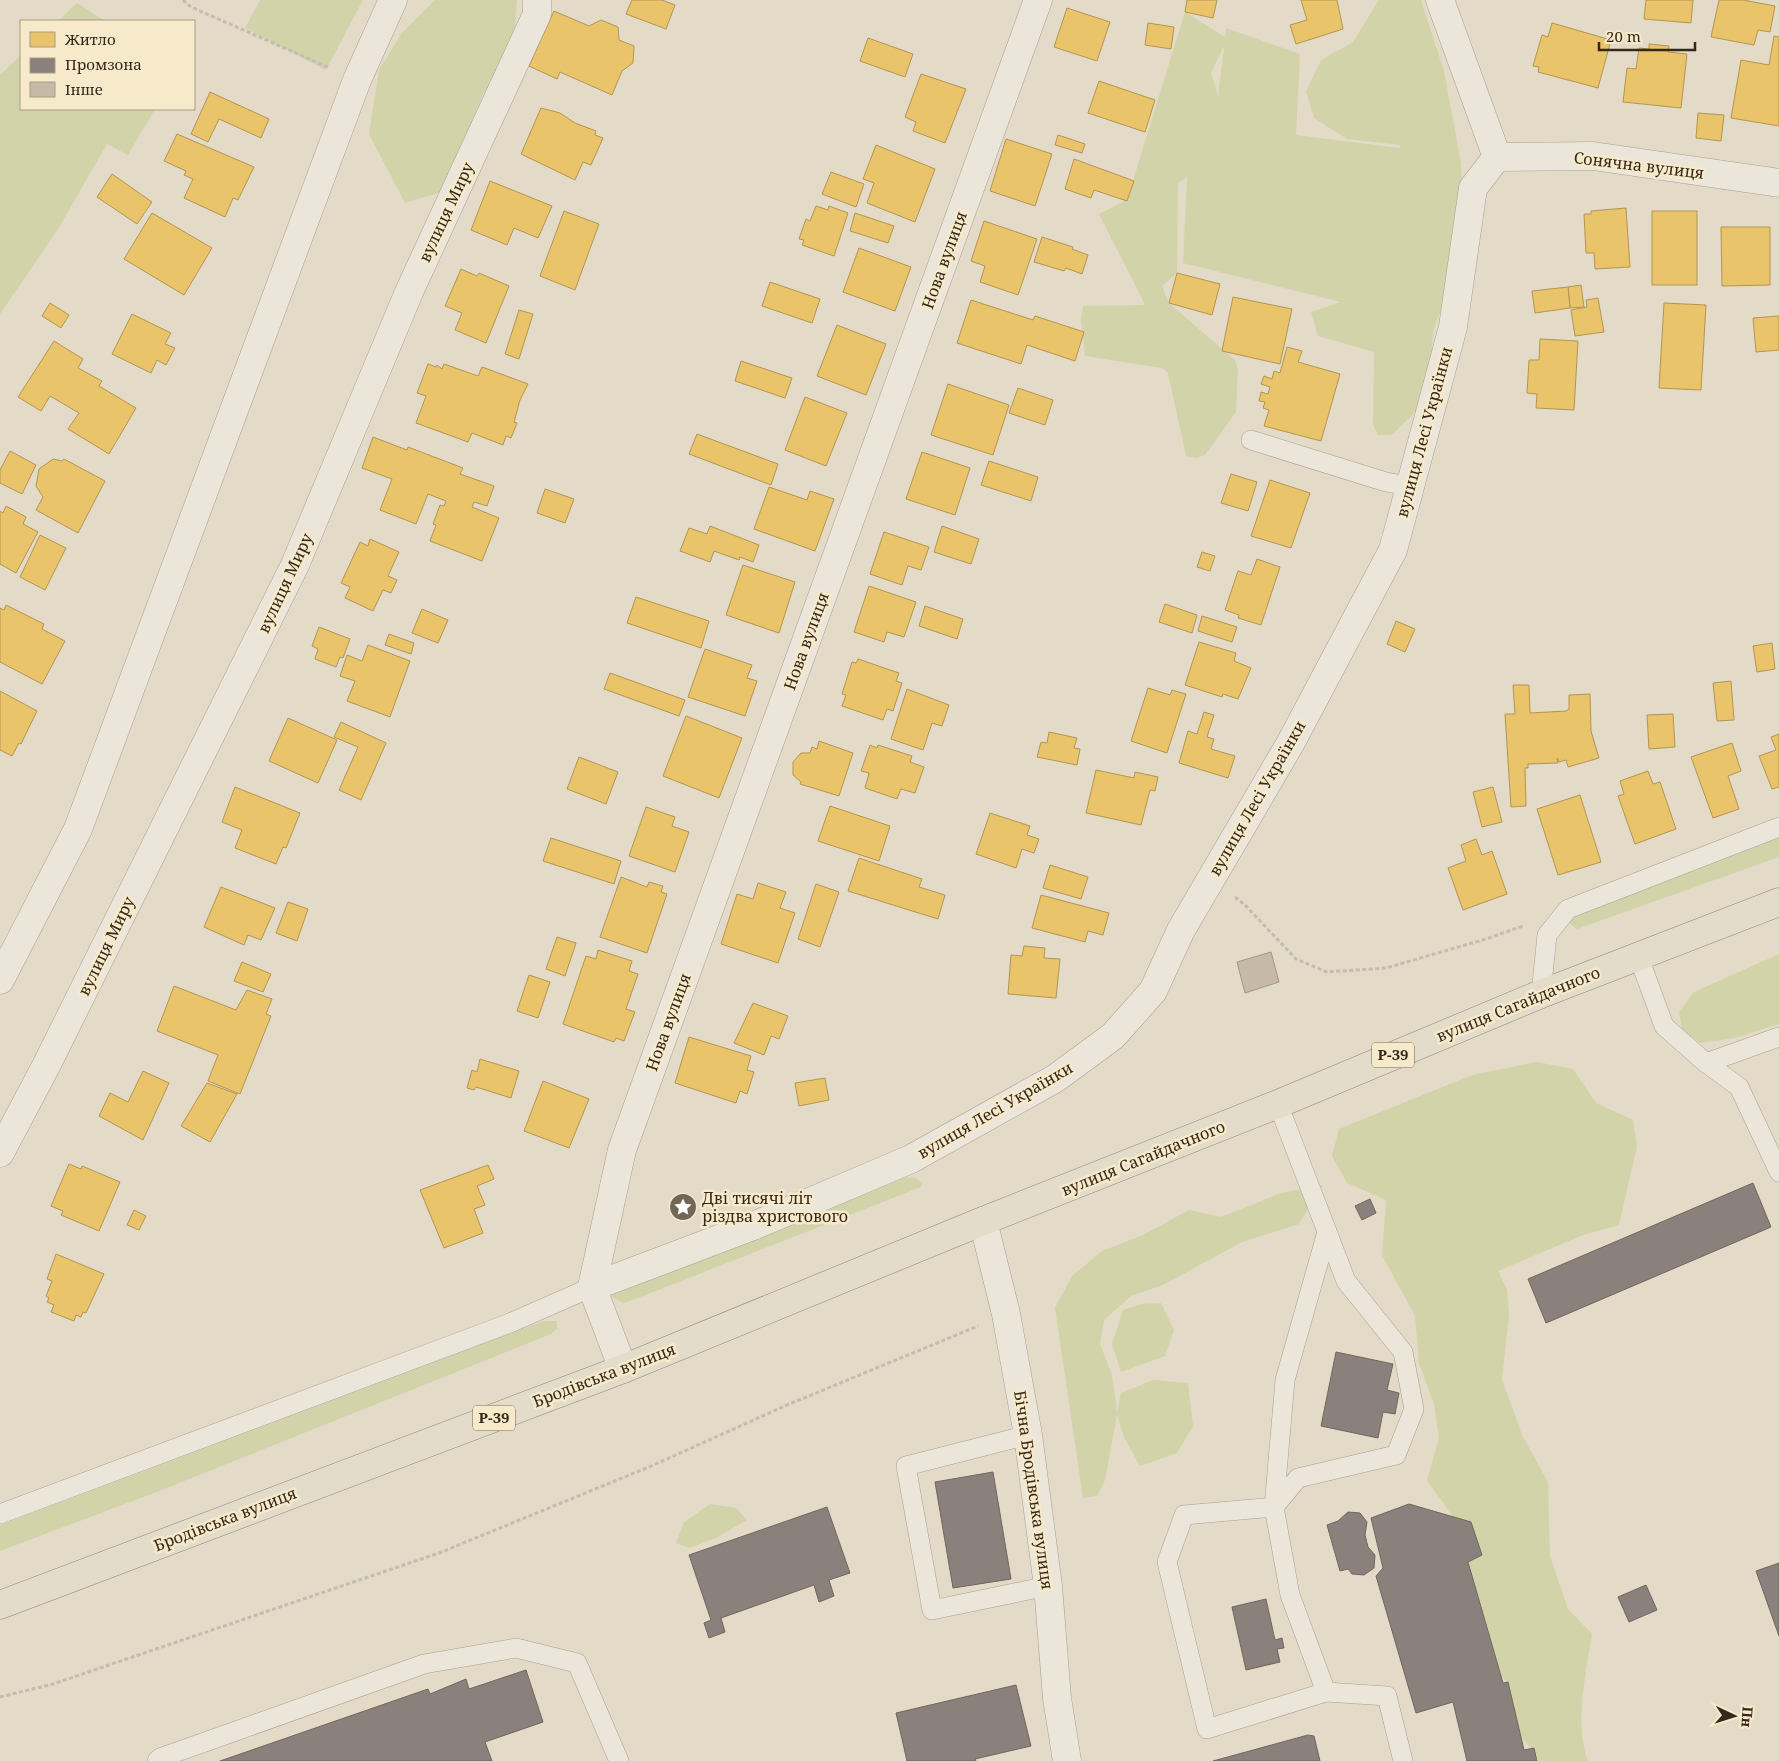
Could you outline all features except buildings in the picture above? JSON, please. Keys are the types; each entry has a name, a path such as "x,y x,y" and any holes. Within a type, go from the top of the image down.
{"main road":[{"name":"вулиця Сагайдачного","path":"1008,1212 1278,1104 1541,994 1779,902"},
{"name":"Бродівська вулиця","path":"0,1605 623,1369 1008,1212"}],"street":[{"path":"0,980 78,829 357,80 393,0"},
{"name":"вулиця Миру","path":"0,1153 55,1048 295,565 408,292 537,14 537,0"},
{"name":"Нова вулиця","path":"592,1287 622,1150 1038,0"},
{"path":"1440,0 1498,157"},
{"name":"Сонячна вулиця","path":"1498,157 1592,156 1779,183"},
{"name":"вулиця Лесі Українки","path":"592,1287 753,1226 911,1159 1056,1078 1113,1036 1153,991 1180,930 1290,744 1393,550 1452,327 1474,188 1498,157"},
{"name":"Бічна Бродівська вулиця","path":"983,1222 1006,1314 1028,1435 1048,1586 1058,1698 1067,1761"},
{"path":"592,1287 623,1369"}],"lane":[{"path":"1251,440 1386,482 1410,486"},
{"path":"1541,994 1546,935 1568,909 1779,826"},
{"path":"1638,955 1664,1026 1706,1063 1739,1088 1779,1172"},
{"path":"1706,1063 1779,1037"},
{"path":"1278,1104 1346,1280 1403,1352 1414,1409 1396,1455 1298,1478 1274,1508 1184,1515 1167,1562 1207,1729 1326,1692 1387,1696 1403,1761"},
{"path":"1326,1692 1290,1595 1274,1508 1284,1380 1327,1232"},
{"path":"0,1514 510,1323 592,1287"},
{"path":"1028,1435 906,1466 932,1610 1048,1586"},
{"path":"157,1761 160,1758 424,1664 516,1648 577,1663 619,1761"}],"path":[{"path":"184,0 191,7 357,80"},
{"path":"1210,880 1245,905 1296,959 1327,972 1386,968 1486,939 1568,909"},
{"path":"0,1697 52,1684 439,1553 649,1467 787,1405 1006,1314"}],"green space":[{"path":"260,0 363,0 326,70 245,28"},
{"path":"435,0 517,0 513,52 483,94 445,191 405,203 369,134 379,70 402,33"},
{"path":"1379,0 1421,0 1444,71 1461,163 1462,216 1458,267 1433,331 1429,398 1392,435 1378,435 1373,425 1374,352 1318,336 1311,312 1341,302 1183,263 1187,177 1178,183 1177,273 1162,286 1169,303 1235,360 1238,369 1236,412 1205,455 1196,458 1186,456 1168,373 1162,368 1085,356 1081,319 1083,306 1145,305 1099,214 1127,200 1185,12 1225,37 1226,28 1300,54 1296,135 1400,148 1400,145 1347,139 1314,118 1306,91 1321,60 1353,42","holes":["1224,48 1218,95 1211,73"]},
{"path":"77,3 103,20 59,20"},
{"path":"20,56 20,110 154,110 128,155 107,144 58,229 0,314 0,75"},
{"path":"1779,836 1779,857 1577,929 1570,924 1570,917"},
{"path":"1779,954 1779,1024 1735,1038 1700,1043 1682,1029 1679,1012 1694,992"},
{"path":"1537,1062 1573,1069 1596,1103 1633,1120 1637,1146 1619,1225 1583,1235 1498,1271 1507,1289 1509,1315 1502,1379 1522,1435 1548,1482 1550,1556 1568,1609 1592,1634 1582,1698 1582,1731 1588,1761 1539,1761 1537,1755 1517,1732 1509,1684 1483,1657 1476,1621 1470,1565 1460,1527 1427,1480 1439,1438 1434,1404 1419,1363 1415,1316 1382,1255 1386,1200 1347,1183 1332,1156 1339,1129 1472,1075"},
{"path":"896,1177 915,1178 922,1183 921,1187 624,1303 612,1297 613,1292"},
{"path":"1323,1185 1299,1224 1242,1242 1163,1285 1131,1296 1104,1320 1100,1344 1112,1375 1117,1412 1121,1393 1153,1380 1188,1383 1193,1426 1177,1453 1140,1466 1124,1437 1117,1415 1105,1480 1097,1496 1083,1498 1055,1308 1072,1276 1102,1251 1143,1235 1189,1210 1221,1217 1281,1193"},
{"path":"1161,1303 1174,1330 1165,1356 1121,1372 1112,1344 1123,1310 1142,1304"},
{"path":"544,1321 557,1321 557,1329 551,1334 154,1493 0,1551 0,1525"},
{"path":"710,1504 736,1508 747,1520 716,1538 689,1548 676,1543 684,1522"}],"place":[{"name":"Дві тисячі літ різдва христового","path":"683,1207"}]}
